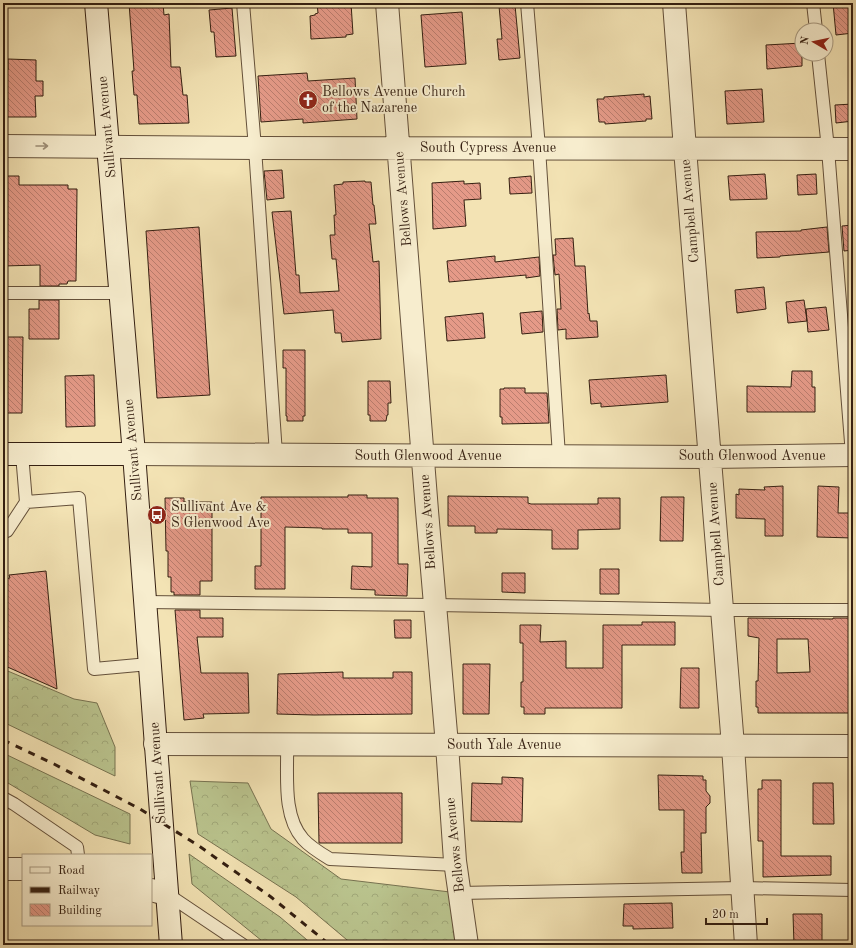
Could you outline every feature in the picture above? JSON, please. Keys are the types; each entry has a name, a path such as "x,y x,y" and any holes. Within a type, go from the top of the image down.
{"street":[{"name":"Sullivant Avenue","path":"96,3 134,454 156,744 159,892 171,945"},
{"name":"Bellows Avenue","path":"387,3 456,865 467,945"},
{"name":"Campbell Avenue","path":"674,3 733,746 746,945"},
{"name":"South Cypress Avenue","path":"3,146 853,149"},
{"name":"South Glenwood Avenue","path":"13,454 710,457 852,455"},
{"name":"South Yale Avenue","path":"156,744 853,746"},
{"path":"3,869 22,869"}],"lane":[{"path":"243,3 255,148 276,454"},
{"path":"526,3 539,148 559,456"},
{"path":"813,3 815,22"},
{"path":"819,62 828,149 852,455"},
{"path":"3,293 120,294"},
{"path":"3,532 7,531 26,502 13,454"},
{"path":"26,502 79,498 94,669 150,664"},
{"path":"145,602 722,610 853,610"},
{"path":"287,744 288,807 294,824 302,838 314,849 330,859 456,865"},
{"path":"3,798 77,847 78,854"},
{"path":"460,893 742,888 853,890"},
{"path":"159,892 244,945"}],"green space":[{"path":"3,669 74,699 97,703 115,747 115,776 3,722"},
{"path":"3,753 130,814 130,844 95,835 3,780"},
{"path":"190,781 248,783 271,829 341,879 450,892 455,945 353,945 296,897 198,834"},
{"path":"189,854 280,917 313,945 267,945 192,884"}],"building":[{"path":"129,3 163,3 164,15 169,14 171,67 180,67 183,95 187,95 189,123 139,124 137,95 134,95 132,71 134,71"},
{"path":"317,3 351,3 353,34 346,35 346,37 311,39 310,16 318,13"},
{"path":"833,3 852,3 853,33 836,35"},
{"path":"515,5 520,58 499,60 497,39 502,39 499,6"},
{"path":"232,8 236,56 216,57 214,32 211,32 209,10"},
{"path":"462,12 466,64 425,67 421,15"},
{"path":"794,43 794,62 802,62 802,66 767,69 766,45"},
{"path":"8,59 36,60 36,81 43,81 43,96 35,96 36,117 3,117 3,70 8,70"},
{"name":"Bellows Avenue Church of the Nazarene","path":"307,73 308,81 355,78 357,119 303,123 303,119 261,122 258,76"},
{"path":"762,89 764,122 727,124 725,91"},
{"path":"644,94 644,97 650,96 652,119 646,119 646,121 605,124 605,122 599,122 597,99 604,99 604,97"},
{"path":"853,104 853,121 836,123 835,105"},
{"path":"282,170 284,198 267,200 264,171"},
{"path":"765,174 767,199 730,200 728,176"},
{"path":"816,174 817,194 798,195 797,175"},
{"path":"3,176 19,176 19,185 68,185 68,189 77,189 76,281 68,281 67,284 59,284 59,286 40,286 40,265 3,266"},
{"path":"531,176 532,193 510,194 509,178"},
{"path":"464,181 464,184 480,183 481,199 464,200 466,226 433,229 432,183"},
{"path":"343,182 371,182 376,224 369,224 373,262 379,261 381,339 342,342 341,333 335,333 333,310 284,314 272,212 291,211 296,275 299,275 300,293 339,291 336,259 332,259 330,235 335,235 334,215 336,215 334,185 343,184"},
{"path":"853,225 853,250 844,251 842,226"},
{"path":"199,227 210,395 157,398 146,231"},
{"path":"827,227 829,252 757,258 756,232 801,231"},
{"path":"573,238 575,266 585,266 588,314 589,313 590,321 597,321 598,337 566,339 566,329 558,330 557,309 561,309 559,274 555,275 553,255 556,255 555,239"},
{"path":"495,256 495,262 539,257 540,276 526,278 526,275 449,282 447,261"},
{"path":"764,287 766,309 737,313 735,290"},
{"path":"39,300 59,300 59,339 29,339 29,309 39,309"},
{"path":"804,300 807,321 788,323 786,302"},
{"path":"826,307 829,330 808,332 806,309"},
{"path":"542,311 543,332 522,334 520,313"},
{"path":"483,313 485,338 447,341 445,317"},
{"path":"3,337 23,337 22,413 3,413"},
{"path":"283,350 305,350 305,416 303,416 303,421 287,421 286,368 283,368"},
{"path":"792,371 812,371 812,387 815,387 815,412 747,412 747,386 791,387"},
{"path":"94,375 95,426 66,427 65,376"},
{"path":"666,375 668,402 601,407 601,403 591,404 589,380"},
{"path":"368,381 390,381 391,403 388,403 388,415 386,421 370,421 370,415 368,415"},
{"path":"525,388 525,393 547,393 549,423 502,424 502,417 500,417 500,389"},
{"path":"783,486 783,536 765,536 765,519 736,518 736,494 739,495 739,489 765,490 764,487"},
{"path":"818,486 839,487 838,513 853,513 853,538 817,537"},
{"path":"348,495 367,495 367,498 398,498 398,564 408,564 407,596 375,595 375,590 351,589 352,566 372,567 372,533 348,533 348,529 285,527 285,589 255,589 255,566 261,566 261,497 348,497"},
{"path":"448,496 528,497 528,503 531,504 598,504 598,498 620,498 620,529 578,530 578,549 552,549 552,530 497,529 497,533 475,533 475,526 448,526"},
{"path":"661,497 684,497 683,541 660,541"},
{"path":"165,498 184,498 184,502 212,502 212,581 200,581 200,595 174,595 174,592 171,592 171,577 168,577 168,551 166,551"},
{"path":"600,569 619,569 619,594 600,594"},
{"path":"46,571 57,689 3,665 3,579 10,578 9,575"},
{"path":"502,573 525,573 525,593 502,592"},
{"path":"175,610 200,610 200,618 223,618 223,637 197,637 201,673 248,673 249,713 203,714 204,718 184,720"},
{"path":"748,618 853,618 853,713 758,713 758,707 756,707 756,681 758,681 759,638 748,636","holes":["777,639 808,639 810,672 777,673"]},
{"path":"394,620 411,620 411,638 395,638"},
{"path":"642,622 675,622 675,645 622,645 622,708 545,708 545,714 524,714 524,707 521,707 521,682 523,682 523,643 520,643 520,625 541,625 540,642 566,641 566,668 603,668 603,625 642,625"},
{"path":"463,664 490,664 489,714 463,714"},
{"path":"681,668 699,668 699,708 680,708"},
{"path":"343,672 343,678 393,678 393,672 412,672 412,714 277,714 278,674"},
{"path":"658,775 703,776 703,780 706,780 706,791 710,796 710,803 706,807 706,833 701,833 702,873 682,873 681,852 684,852 684,810 659,810"},
{"path":"502,777 523,778 522,822 471,821 472,783 502,784"},
{"path":"762,780 781,780 781,856 831,856 831,875 763,877 763,841 758,841 758,789 762,789"},
{"path":"813,783 833,783 834,824 813,824"},
{"path":"318,793 402,793 402,843 319,843"},
{"path":"672,903 673,928 633,929 633,926 623,926 624,904"},
{"path":"793,914 822,914 822,945 794,945"}],"railway":[{"path":"3,740 54,764 140,809 199,846 271,897 330,945"}],"place":[{"name":"Bellows Avenue Church of the Nazarene","path":"308,100"},
{"name":"Sullivant Ave & S Glenwood Ave","path":"157,515"}]}
